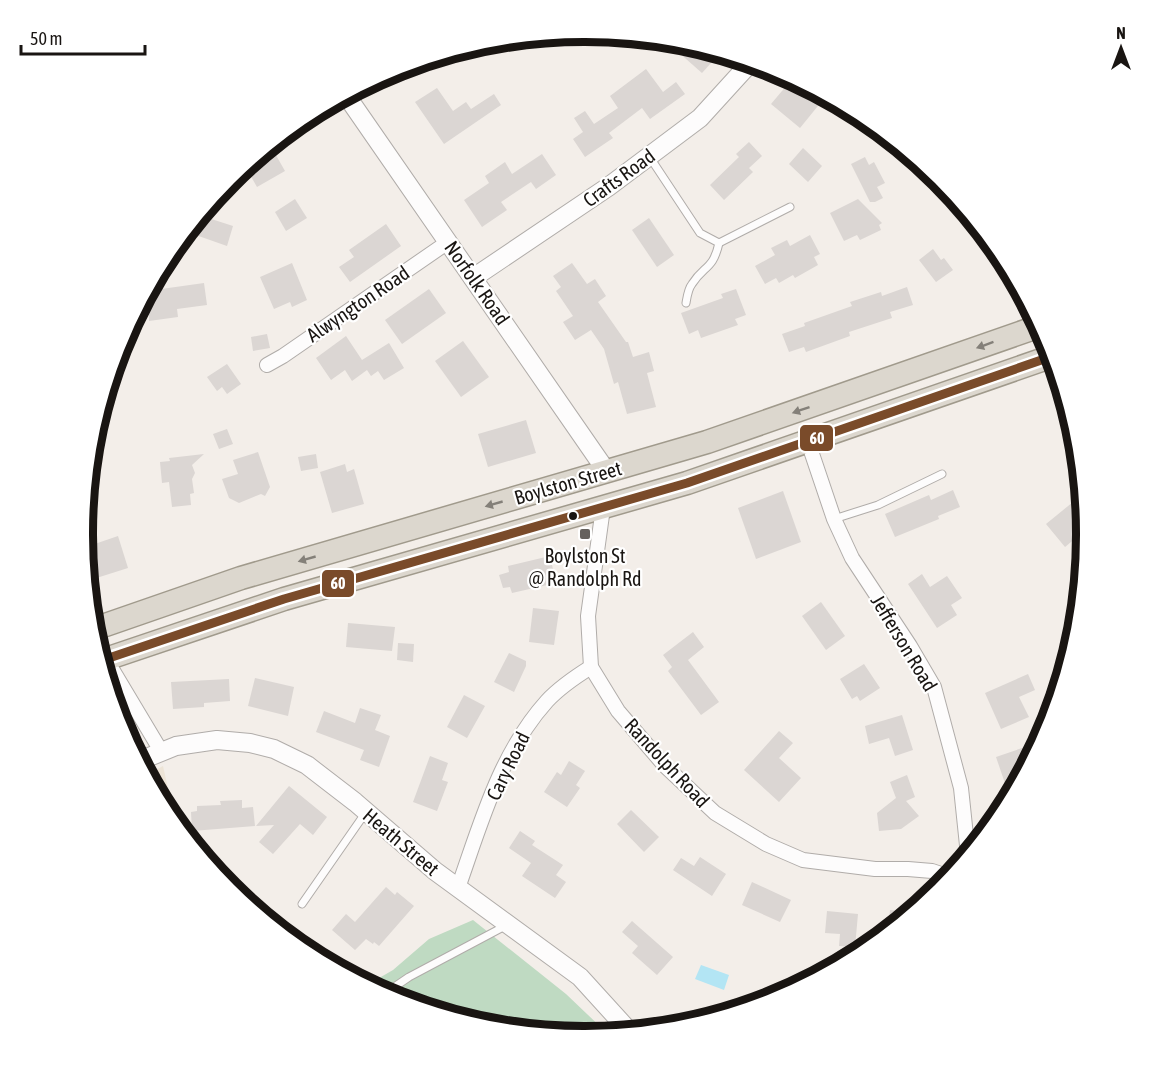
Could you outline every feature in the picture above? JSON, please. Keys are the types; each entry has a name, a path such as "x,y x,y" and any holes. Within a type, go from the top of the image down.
{"highway":[{"name":"Boylston Street","path":"101,626 241,578 735,433 1032,329"},
{"name":"Boylston Street","path":"108,658 284,599 687,483 808,442 1047,368"}],"street":[{"name":"Crafts Road","path":"473,278 608,187 700,118 745,69"},
{"name":"Norfolk Road","path":"351,102 607,472"},
{"name":"Alwyngton Road","path":"267,365 448,242"},
{"name":"Jefferson Road","path":"808,442 834,519 852,558 934,687 961,788 967,843"},
{"name":"Randolph Road","path":"603,508 588,616 591,668 618,711 665,766 715,813 766,844 803,860 875,868 924,870 939,874"},
{"name":"Cary Road","path":"458,888 505,763 523,730 548,700 567,683 591,668"},
{"path":"114,678 161,751"},
{"name":"Heath Street","path":"146,758 189,743 216,740 250,743 274,749 307,765 458,888 580,977 623,1024"}],"lane":[{"path":"649,156 700,233 719,243"},
{"path":"686,303 691,284 710,266 719,243 790,207"},
{"path":"834,519 878,505 942,474"},
{"path":"302,904 366,812"},
{"path":"393,988 509,924"}],"shaded area":[{"path":"163,766 171,800 158,780 153,771"}],"green space":[{"path":"473,920 566,994 599,1026 552,1025 489,1017 426,1000 376,980 393,970 429,939"}],"water":[{"path":"701,965 729,975 724,990 695,979"}],"building":[{"path":"677,51 680,51 714,60 702,73"},
{"path":"646,69 663,92 676,82 685,94 650,119 642,108 609,133 613,138 585,157 573,139 583,132 574,118 585,111 594,124 618,108 610,96"},
{"path":"787,86 821,103 800,128 771,104"},
{"path":"437,88 453,111 466,102 471,109 494,94 501,105 444,144 415,102"},
{"path":"749,142 762,156 749,168 753,172 724,200 710,185 739,157 736,154"},
{"path":"803,148 822,166 808,182 789,164"},
{"path":"274,152 285,171 257,187 250,174"},
{"path":"542,154 556,175 536,189 531,182 501,202 507,210 482,227 464,200 489,183 485,176 505,162 512,174"},
{"path":"865,157 869,165 874,162 885,183 877,187 883,198 875,202 870,202 851,164"},
{"path":"295,199 307,218 286,231 275,212"},
{"path":"858,199 882,223 879,225 881,230 860,240 857,235 844,241 830,213"},
{"path":"208,218 233,226 227,246 194,234"},
{"path":"649,218 674,255 657,267 632,230"},
{"path":"386,224 401,246 350,282 339,267 354,257 349,250"},
{"path":"810,235 820,254 814,257 818,265 795,278 793,275 779,283 776,278 765,284 755,266 775,255 771,248 787,240 790,246"},
{"path":"933,249 953,270 936,282 919,260"},
{"path":"292,263 307,300 292,307 290,302 274,309 260,277"},
{"path":"572,263 587,284 595,279 606,296 598,302 628,342 633,357 649,352 654,371 647,373 656,407 627,414 618,382 614,384 604,349 591,330 575,340 563,322 573,316 556,291 561,287 553,276"},
{"path":"204,283 207,305 177,309 178,317 149,321 149,315 143,316 157,290"},
{"path":"907,287 913,305 890,312 892,318 849,332 850,336 806,352 804,347 789,352 782,334 805,326 804,323 852,306 850,302 881,292 882,296"},
{"path":"429,289 446,313 402,344 385,320"},
{"path":"736,289 746,315 735,319 738,325 701,338 698,330 689,334 681,313 723,298 721,294"},
{"path":"267,334 270,348 253,351 251,337"},
{"path":"346,336 362,360 389,343 404,368 384,380 378,371 371,376 367,370 352,381 345,370 331,380 316,358"},
{"path":"463,341 489,377 461,397 435,361"},
{"path":"227,364 241,384 227,394 222,387 217,391 207,377"},
{"path":"526,420 536,453 488,467 478,434"},
{"path":"227,429 233,444 219,449 213,434"},
{"path":"258,452 270,487 265,496 261,494 239,503 229,498 222,479 238,474 233,460"},
{"path":"204,454 192,465 195,473 192,479 194,493 190,494 191,505 172,507 169,482 162,483 160,462 170,461 169,458"},
{"path":"316,454 318,468 301,471 298,457"},
{"path":"345,464 347,472 354,469 364,504 332,513 320,472"},
{"path":"953,490 960,507 938,516 939,519 895,537 885,514 929,495 931,500"},
{"path":"783,491 801,542 756,559 738,508"},
{"path":"1073,502 1075,505 1076,538 1065,547 1046,524"},
{"path":"118,536 128,568 95,578 93,544"},
{"path":"550,556 556,583 512,593 510,587 503,588 499,575 509,572 508,566"},
{"path":"922,574 930,587 947,576 962,598 951,605 957,615 937,628 908,584"},
{"path":"821,602 845,636 826,650 802,616"},
{"path":"533,608 559,611 554,645 529,642"},
{"path":"348,623 395,627 392,651 346,647"},
{"path":"693,632 704,647 688,660 719,702 701,715 668,671 672,667 663,655"},
{"path":"398,643 414,644 413,662 397,660"},
{"path":"509,653 526,661 526,666 514,692 494,682"},
{"path":"864,664 880,688 860,701 857,696 852,699 840,679"},
{"path":"1028,674 1035,690 1019,697 1029,717 1001,729 985,693"},
{"path":"255,678 294,687 288,716 248,706"},
{"path":"229,679 230,701 204,703 204,707 173,709 171,682"},
{"path":"464,695 485,706 467,738 447,727"},
{"path":"360,708 381,715 375,730 390,736 379,767 360,760 364,750 316,732 324,711 355,723"},
{"path":"902,715 913,750 895,756 889,738 869,744 865,726"},
{"path":"779,731 793,743 779,758 801,778 779,802 744,770"},
{"path":"1025,747 1026,751 1006,787 996,757"},
{"path":"430,756 448,763 442,780 448,782 437,811 413,802"},
{"path":"569,761 585,771 576,785 580,788 567,807 544,792 557,772 561,775"},
{"path":"907,775 915,797 906,801 919,816 901,829 879,831 877,813 896,798 890,782"},
{"path":"289,786 327,817 313,835 300,824 273,854 259,842 274,825 256,826"},
{"path":"242,800 242,808 253,807 255,826 192,831 191,812 197,811 197,806 221,805 220,801"},
{"path":"631,810 659,837 644,852 617,824"},
{"path":"520,831 535,841 532,845 563,865 556,875 566,882 555,898 522,876 531,863 509,848"},
{"path":"700,857 726,874 712,896 673,870 681,858 694,866"},
{"path":"752,882 791,900 780,922 742,905"},
{"path":"386,887 395,895 397,892 414,906 379,946 366,939 355,950 332,930 346,914 355,922"},
{"path":"890,910 900,911 889,920"},
{"path":"827,911 858,914 855,945 852,947 839,946 840,934 825,933"},
{"path":"632,921 673,957 657,975 632,953 638,946 622,932"}],"transit line":[{"name":"60","path":"108,658 284,599 687,483 1044,359"}],"place":[{"name":"Boylston St @ Randolph Rd","path":"585,534"}]}
